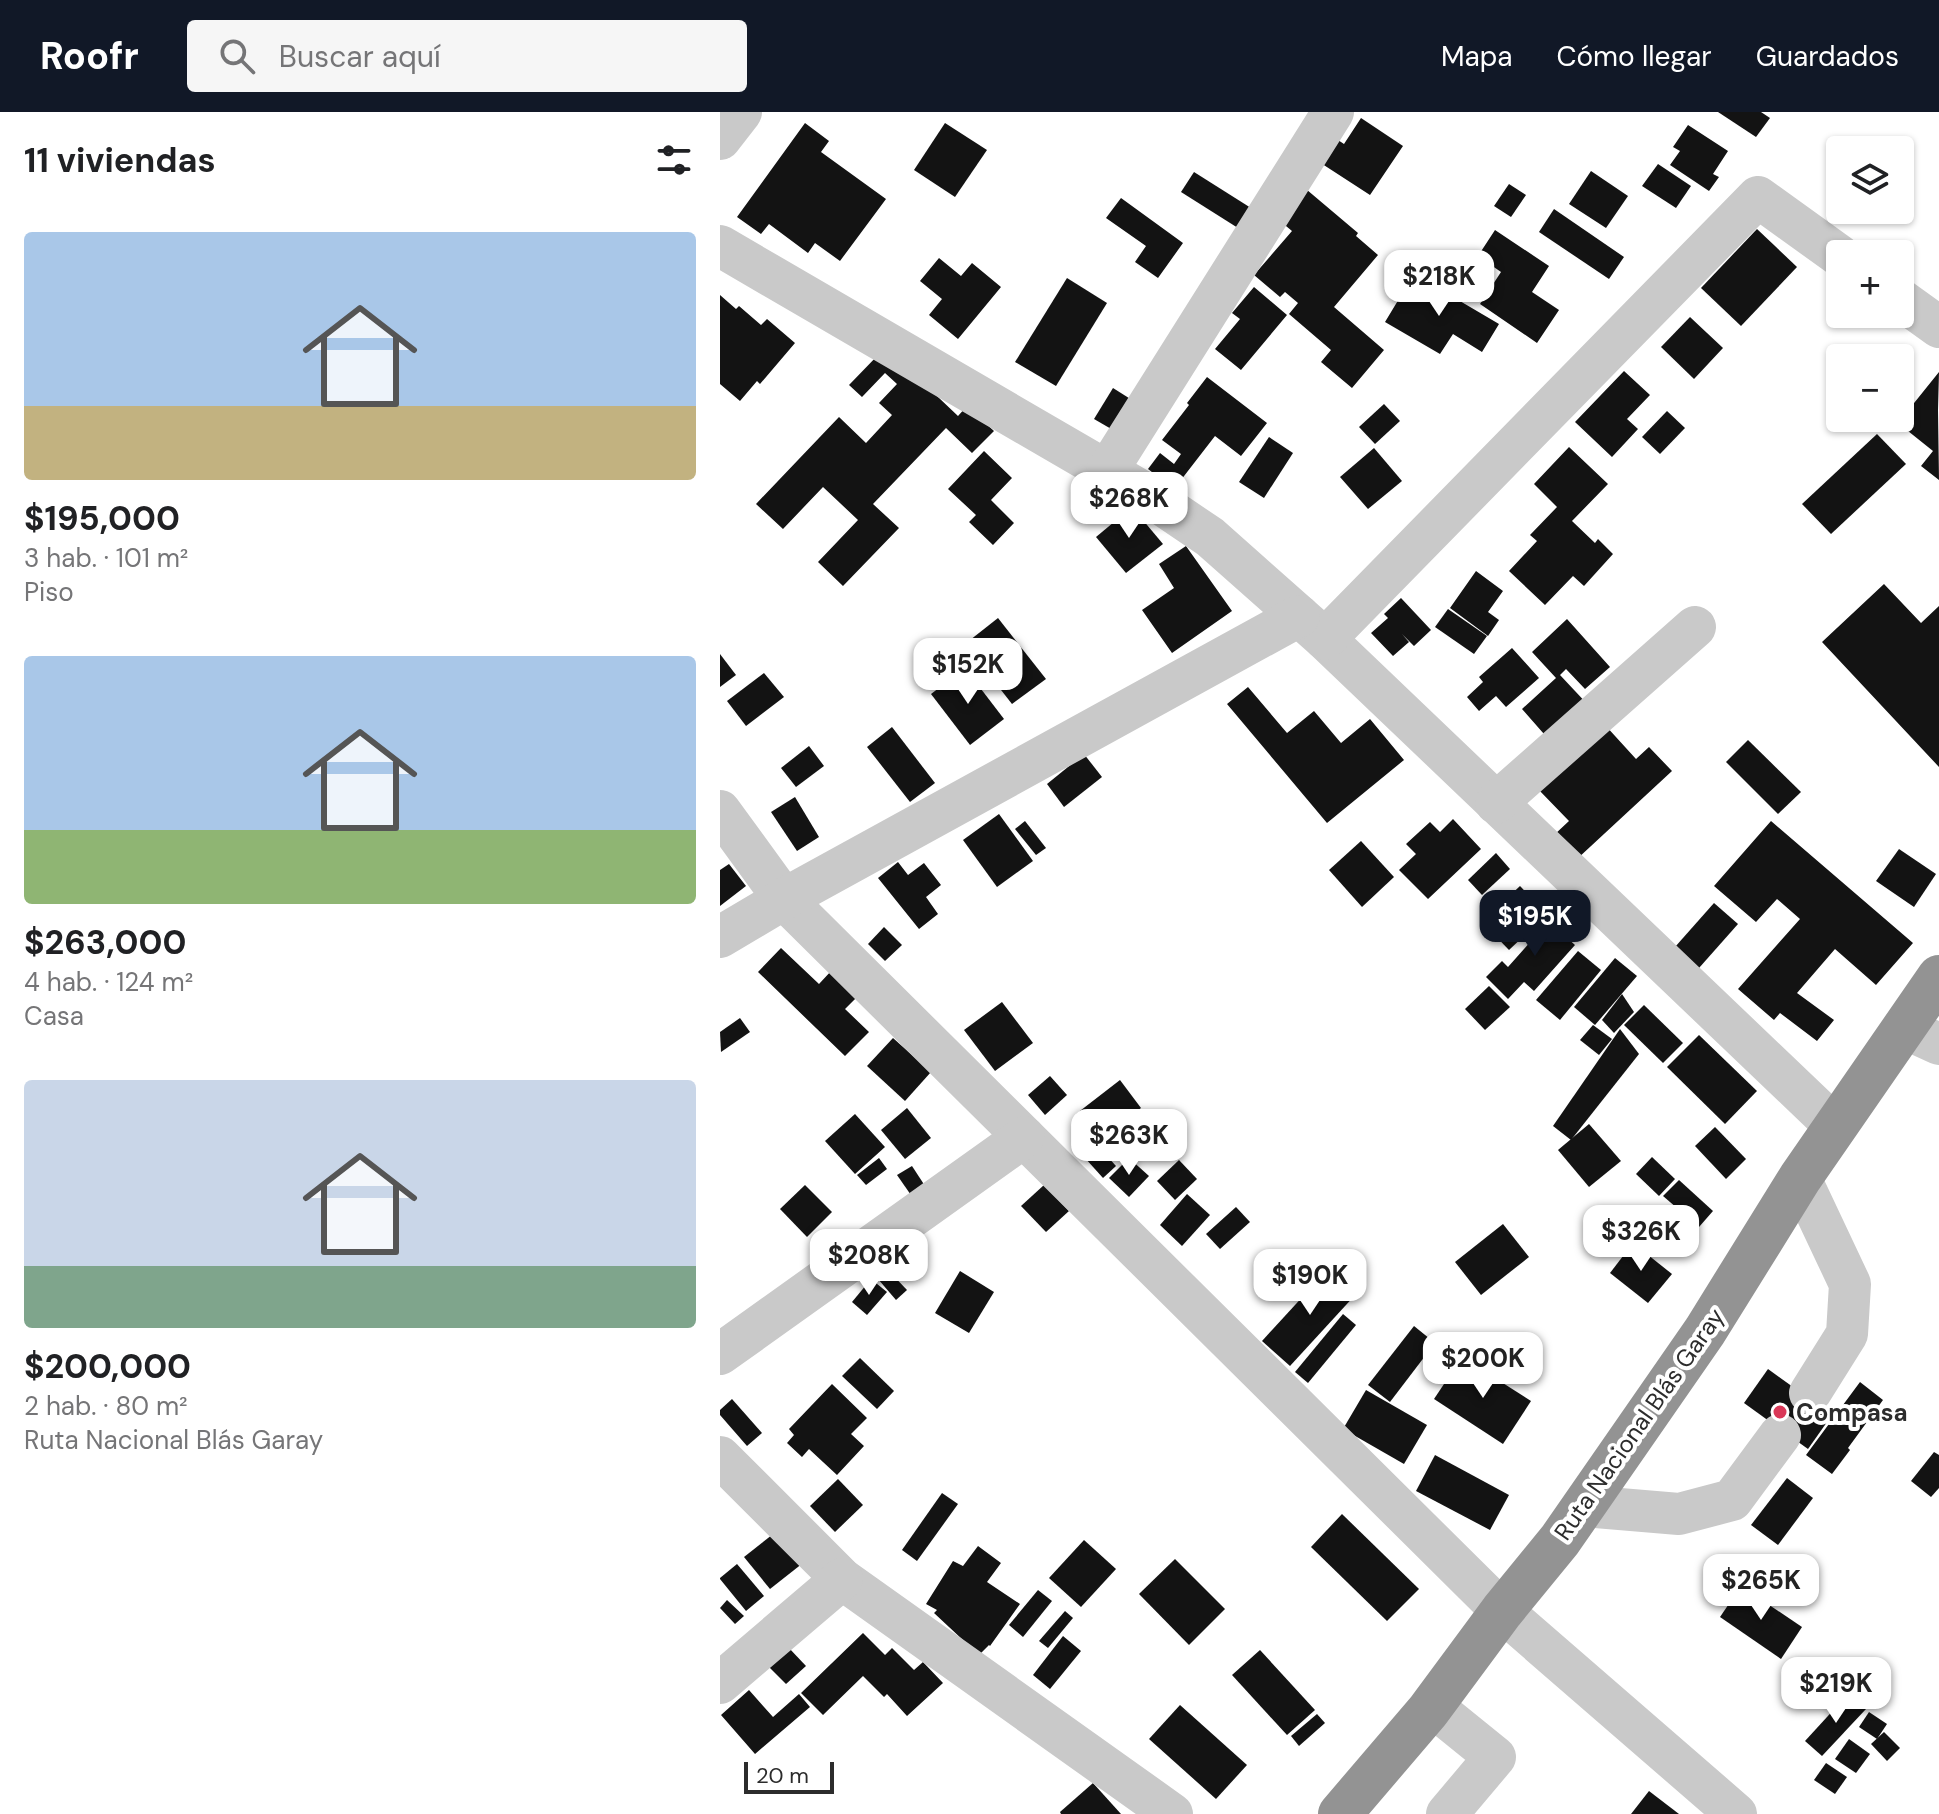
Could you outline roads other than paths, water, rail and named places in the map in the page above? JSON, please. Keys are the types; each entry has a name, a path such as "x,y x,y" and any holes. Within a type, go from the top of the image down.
{"highway":[{"name":"Ruta Nacional Blás Garay","path":"1340,1814 1432,1706 1502,1611 1560,1540 1705,1331 1835,1126 1921,1036 1939,977"}],"street":[{"path":"720,139 741,112"},
{"path":"1107,471 1333,112"},
{"path":"720,937 784,899 1312,628 1758,197 1826,246"},
{"path":"720,246 1148,495 1210,537 1312,628 1835,1126"},
{"path":"1914,309 1939,327"},
{"path":"1496,803 1695,627"},
{"path":"720,811 784,899 1502,1611 1736,1814"},
{"path":"720,1354 1024,1137"},
{"path":"1800,1178 1850,1284 1847,1334 1810,1393"},
{"path":"1584,1506 1679,1514 1732,1500 1780,1435"},
{"path":"720,1457 842,1579 1172,1814"},
{"path":"720,1683 842,1579"},
{"path":"1432,1706 1495,1757 1447,1814"}],"place":[{"name":"Compasa","path":"1780,1412"}]}
